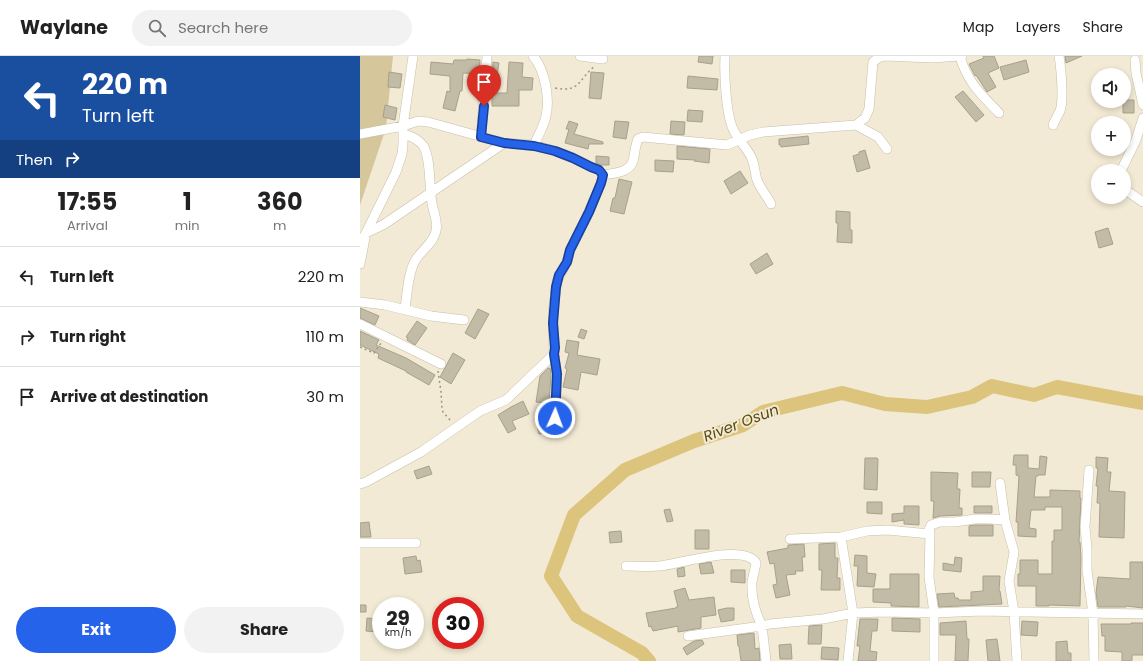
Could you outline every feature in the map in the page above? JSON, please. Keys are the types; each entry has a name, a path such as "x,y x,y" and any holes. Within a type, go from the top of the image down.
{"street":[{"path":"360,242 366,233 396,172 402,154 413,56"},
{"path":"481,137 487,56"},
{"path":"533,56 541,68 544,76 547,111 546,118 534,146"},
{"path":"580,56 603,59"},
{"path":"725,56 725,72 730,120 733,130 748,150 753,160 757,181 771,204"},
{"path":"856,125 865,118 869,109 873,62 878,58 885,56 960,56 969,80 999,113"},
{"path":"1053,125 1060,110 1061,104 1061,74 1059,56"},
{"path":"1138,59 1136,73 1143,105"},
{"path":"1124,164 1136,140 1143,118"},
{"path":"360,134 404,130 418,121 428,122 504,143 534,146 573,158 599,170 603,175"},
{"path":"603,175 621,172 629,167 633,162 638,139 643,137 727,145 763,132 856,125 878,137 887,149"},
{"path":"404,130 420,142 424,148 429,176 430,193 437,220 437,229 433,239 414,261 405,309"},
{"path":"366,233 383,225 504,143"},
{"path":"555,418 557,374 554,354 553,312 557,281 565,267 570,250 589,212 603,175"},
{"path":"1131,194 1143,202"},
{"path":"360,264 366,233"},
{"path":"360,302 405,309 424,315 464,320"},
{"path":"360,324 441,364"},
{"path":"360,484 421,452 480,411 506,400 554,354"},
{"path":"1089,470 1085,527 1087,570 1093,614 1094,661"},
{"path":"1000,483 1005,520 1014,552 1009,581 1014,612 1017,661"},
{"path":"934,661 934,613 929,577 929,530 931,525 934,523 988,519 1005,520"},
{"path":"790,539 841,538 867,531 887,530 930,534"},
{"path":"841,538 853,613 848,661"},
{"path":"360,542 416,543"},
{"path":"626,566 661,566 699,558 726,555 748,555 756,563 752,582 753,599 757,616 762,626 766,661"},
{"path":"688,636 770,624 823,619 853,613 934,613 982,611 1143,614"}],"path":[{"path":"545,87 567,90 572,89 587,72 603,59"},
{"path":"360,347 374,353 385,336"},
{"path":"441,364 437,373 441,392 442,409 457,427"}],"shaded area":[{"path":"360,56 393,56 386,128 360,205"}],"building":[{"path":"699,56 713,56 712,64 698,62"},
{"path":"983,56 994,56 999,68 988,73 996,87 987,92 976,75 975,76 969,64 984,58"},
{"path":"1065,56 1082,56 1066,63"},
{"path":"454,60 480,60 479,74 463,73 462,91 460,91 455,111 443,108 447,91 450,92 450,76 430,74 431,62 453,64"},
{"path":"1026,60 1029,72 1004,80 1000,67"},
{"path":"493,62 499,63 495,88 491,87"},
{"path":"509,62 523,63 522,77 533,78 532,90 519,90 519,106 492,106 492,93 507,93"},
{"path":"389,72 402,74 400,88 388,87"},
{"path":"591,72 604,73 601,99 589,98"},
{"path":"688,76 718,79 717,90 687,88"},
{"path":"963,91 984,115 976,122 955,97"},
{"path":"1131,100 1134,100 1134,113 1123,113 1123,108 1131,108"},
{"path":"385,105 397,108 395,120 383,117"},
{"path":"688,110 703,111 702,122 687,121"},
{"path":"569,121 578,124 574,134 603,142 603,144 589,144 588,149 565,143 569,129 566,129"},
{"path":"615,121 629,122 626,139 613,137"},
{"path":"671,121 685,122 684,135 670,134"},
{"path":"808,136 809,144 781,147 781,145 779,145 779,139"},
{"path":"677,146 710,149 709,163 694,161 695,160 677,159"},
{"path":"865,150 870,168 857,172 853,156"},
{"path":"596,156 609,157 609,165 601,165 596,163"},
{"path":"655,160 674,161 673,172 655,171"},
{"path":"740,171 748,183 731,194 724,181"},
{"path":"619,179 632,182 624,214 610,211 613,198 615,198"},
{"path":"836,211 850,212 852,243 837,242 838,223 836,223"},
{"path":"1108,228 1113,244 1099,248 1095,232"},
{"path":"767,253 773,264 756,274 750,264"},
{"path":"360,308 379,316 375,325 360,318"},
{"path":"478,309 489,314 475,339 465,333"},
{"path":"417,321 427,328 415,345 407,340 408,338 406,337"},
{"path":"581,329 587,331 584,339 578,337"},
{"path":"360,331 379,340 376,345 406,358 435,375 429,385 406,371 378,358 379,354 360,345"},
{"path":"567,340 579,342 577,355 600,359 597,375 581,372 578,390 563,387 567,369 565,368 569,353 565,352"},
{"path":"453,353 465,360 451,384 440,377"},
{"path":"548,368 550,368 551,375 549,403 536,402 540,376"},
{"path":"523,401 529,414 512,421 516,429 508,433 498,415"},
{"path":"549,424 551,432 539,434 537,426"},
{"path":"1014,455 1028,455 1028,468 1039,469 1040,456 1047,457 1045,475 1036,476 1034,497 1050,497 1050,490 1080,491 1080,606 1036,606 1036,586 1018,586 1020,560 1038,560 1038,574 1052,574 1052,541 1054,541 1054,530 1062,530 1062,507 1045,507 1045,510 1031,510 1029,528 1036,529 1036,537 1018,536 1018,522 1016,522 1019,476 1016,475 1016,465 1013,465"},
{"path":"1096,457 1108,458 1107,472 1111,472 1109,491 1125,492 1124,538 1099,537 1100,503 1097,503 1098,486 1096,486 1098,468 1096,468"},
{"path":"865,458 878,459 877,490 864,489"},
{"path":"429,466 432,474 417,479 414,471"},
{"path":"931,472 958,473 957,489 960,489 959,508 962,508 962,515 940,516 933,518 934,501 931,501"},
{"path":"972,472 991,472 990,487 972,487"},
{"path":"867,502 882,502 882,514 867,513"},
{"path":"904,506 919,506 919,525 904,524 904,520 892,522 892,514 904,513"},
{"path":"974,506 992,506 992,513 974,513"},
{"path":"670,509 673,521 667,522 664,510"},
{"path":"369,522 371,537 360,537 360,523"},
{"path":"993,525 993,536 969,536 969,526"},
{"path":"695,530 709,530 709,549 695,549"},
{"path":"621,531 622,542 610,543 609,532"},
{"path":"835,543 835,558 838,558 837,578 840,578 840,590 821,590 822,570 819,570 819,544"},
{"path":"804,544 805,557 802,557 803,571 795,571 796,574 786,575 790,595 776,598 773,585 777,584 774,563 770,564 767,552 788,548 788,545"},
{"path":"855,555 867,556 867,573 876,574 874,587 857,586 858,566 854,566"},
{"path":"416,556 417,561 420,560 422,572 405,574 403,558"},
{"path":"955,557 962,558 961,572 943,570 943,563 954,565"},
{"path":"711,562 714,573 701,574 699,564"},
{"path":"1130,562 1143,562 1143,608 1126,606 1098,607 1096,593 1098,577 1130,579"},
{"path":"684,567 685,576 678,577 677,569"},
{"path":"731,570 745,570 745,583 731,582"},
{"path":"890,574 919,574 919,607 891,606 891,603 873,602 873,589 890,589"},
{"path":"983,576 1000,576 999,591 1002,604 939,607 937,594 954,593 955,598 958,598 959,600 971,600 971,592 983,591"},
{"path":"685,588 689,600 714,597 716,615 701,617 701,628 678,632 678,626 653,631 651,626 649,627 646,613 678,607 674,591"},
{"path":"360,605 366,605 366,612 360,612"},
{"path":"734,608 734,620 721,622 718,610"},
{"path":"367,618 372,618 372,632 366,631"},
{"path":"892,618 920,619 920,632 892,631"},
{"path":"860,619 878,619 877,631 872,631 870,651 877,652 876,661 858,661 860,646 857,646"},
{"path":"966,621 967,639 969,639 968,661 955,661 956,635 940,635 940,623"},
{"path":"1022,621 1038,622 1037,636 1021,635"},
{"path":"1143,623 1143,655 1132,655 1132,661 1122,661 1122,652 1105,651 1105,636 1102,636 1101,624"},
{"path":"822,625 821,644 808,644 809,626"},
{"path":"754,633 755,649 759,648 760,661 741,661 737,635"},
{"path":"997,639 1000,661 988,661 986,640"},
{"path":"702,640 704,644 687,655 683,648 694,641"},
{"path":"1067,641 1068,653 1071,653 1071,661 1056,661 1056,642"},
{"path":"791,644 792,659 780,659 779,645"},
{"path":"822,647 839,648 838,660 821,659"}],"waterway":[{"name":"River Osun","path":"649,661 642,653 577,616 551,576 574,515 625,470 694,441 743,425 763,412 842,393 885,404 927,407 972,397 992,386 1034,395 1057,387 1143,403"}],"route":[{"path":"484,106 481,137 504,143 534,146 555,151 599,170 603,175 589,212 570,250 565,267 559,275 557,281 553,312 554,354 557,374 555,418"}]}
